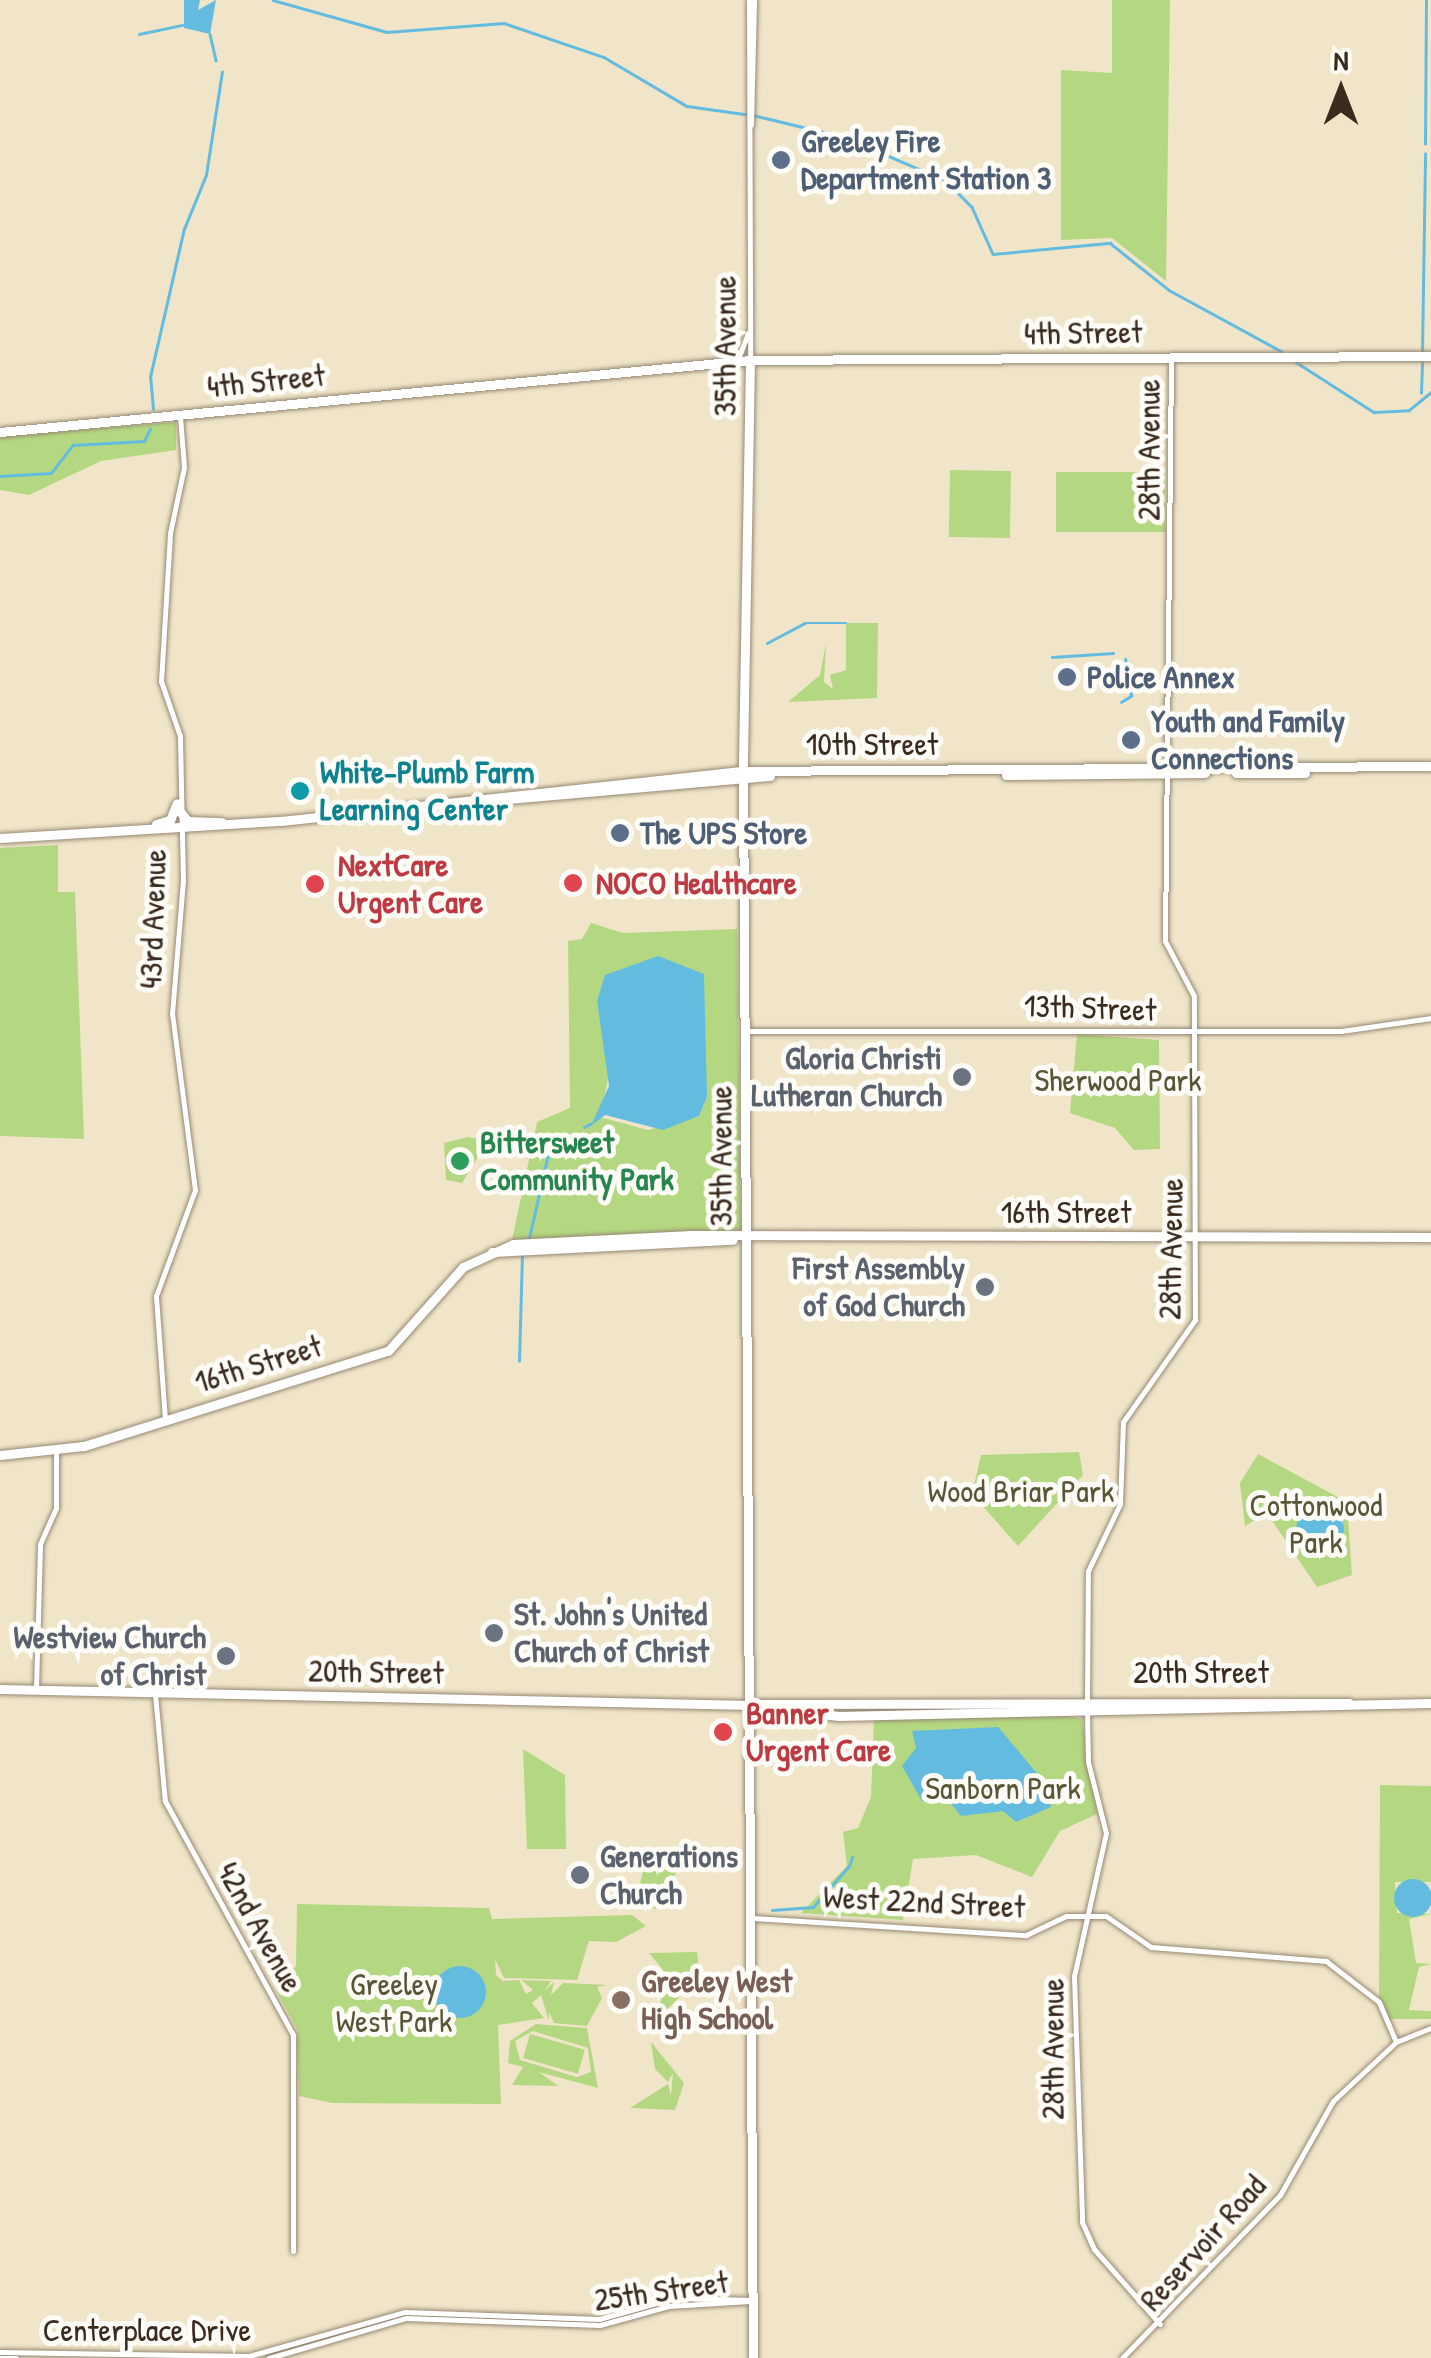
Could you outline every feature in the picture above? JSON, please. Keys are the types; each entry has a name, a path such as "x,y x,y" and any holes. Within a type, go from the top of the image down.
{"main road":[{"name":"4th Street","path":"0,432 750,360 1431,356"},
{"name":"35th Avenue","path":"750,360 743,800 753,2358"},
{"path":"744,748 755,764 779,770"},
{"name":"10th Street","path":"316,818 779,770 943,775 1002,769 1168,771"},
{"name":"10th Street","path":"0,838 316,818 743,774 817,776 872,770 1431,769"},
{"path":"711,780 743,800"},
{"path":"125,832 168,822 177,805 188,821 229,824"},
{"name":"16th Street","path":"0,1455 56,1450 395,1348 448,1280 492,1252 747,1238 1431,1238"},
{"name":"20th Street","path":"0,1689 983,1708 1431,1703"},
{"name":"20th Street","path":"751,1705 838,1716 1052,1712 1126,1697 1352,1704"}],"street":[{"name":"35th Avenue","path":"750,360 751,0"},
{"path":"736,361 750,331"},
{"name":"28th Avenue","path":"1160,2324 1094,2249 1082,2222 1074,1976 1106,1833 1088,1762 1090,1562 1120,1504 1125,1414 1193,1335 1196,1236 1191,988 1166,955 1171,356"},
{"name":"43rd Avenue","path":"165,1419 156,1296 196,1190 172,1014 180,736 161,681 170,533 184,466 180,415"},
{"name":"13th Street","path":"746,1030 1355,1031 1431,1018"},
{"path":"36,1690 40,1544 56,1508 56,1450"},
{"name":"42nd Avenue","path":"156,1692 165,1801 293,2036 292,2252"},
{"path":"1090,1915 1110,1917 1152,1946 1326,1961 1379,2002 1396,2042"},
{"name":"West 22nd Street","path":"753,1918 1026,1935 1090,1915"},
{"name":"Reservoir Road","path":"1122,2358 1160,2324 1280,2194 1333,2101 1396,2042 1431,2028"},
{"name":"25th Street","path":"528,2320 600,2325 670,2306 753,2300"},
{"name":"Centerplace Drive","path":"0,2355 249,2356 394,2314 528,2320"},
{"name":"Centerplace Drive","path":"269,2358 406,2318 528,2320"},
{"name":"Centerplace Drive","path":"0,2355 16,2358"}],"green space":[{"path":"1112,0 1170,0 1166,281 1112,238 1061,240 1061,70 1112,73"},
{"path":"176,422 176,450 101,461 29,495 0,490 0,436"},
{"path":"950,470 1011,471 1010,538 949,537"},
{"path":"1056,472 1165,472 1165,532 1056,532"},
{"path":"846,623 878,623 877,698 788,702 820,675 826,643 824,682 833,689 830,675 846,670"},
{"path":"58,845 58,892 75,892 84,1139 0,1136 0,848"},
{"path":"591,923 623,933 737,929 741,1230 512,1240 537,1122 570,1108 568,941 582,939","holes":["597,1001 707,1097 699,1116 648,1130 600,1117 609,1075"]},
{"name":"Sherwood Park","path":"1077,1034 1159,1040 1160,1149 1134,1150 1115,1128 1070,1113"},
{"name":"Bittersweet Community Park","path":"468,1137 482,1140 478,1157 462,1183 446,1180 444,1143"},
{"name":"Wood Briar Park","path":"1079,1452 1083,1475 1018,1546 972,1494 981,1455"},
{"name":"Cottonwood Park","path":"1258,1454 1347,1502 1352,1575 1317,1587 1267,1513 1245,1526 1240,1483"},
{"name":"Sanborn Park","path":"1052,1714 1082,1719 1097,1814 1060,1831 1032,1877 976,1855 913,1859 903,1920 801,1913 847,1866 843,1832 858,1828 871,1797 874,1718"},
{"path":"523,1749 565,1775 566,1849 527,1849"},
{"path":"1380,1785 1431,1786 1431,1882 1395,1882 1397,1913 1431,1914 1409,1919 1416,1963 1431,1964 1419,1967 1409,2010 1431,2011 1431,2019 1386,2019 1379,1997"},
{"path":"646,1861 678,1870 655,1910 646,1897 656,1891 640,1883"},
{"name":"Greeley West Park","path":"297,1904 489,1908 492,1919 632,1915 646,1926 616,1942 589,1941 577,1980 504,1978 495,1959 496,1975 503,1981 519,1980 526,1994 533,1990 521,1980 551,1981 545,1990 554,1982 551,1995 563,1983 608,1985 597,1987 602,1998 587,2026 554,2023 549,2012 549,2021 541,1995 532,2003 544,2018 498,2025 501,2104 332,2103 299,2096 297,2029 276,1990 296,1966"},
{"path":"697,1952 700,1977 650,2026 674,1970 668,1976 649,1953"},
{"path":"536,2024 587,2028 598,2088 539,2072 558,2086 512,2085 523,2067 508,2063 510,2041","holes":["533,2031 588,2048 591,2072 577,2077 520,2060 515,2041"]},
{"path":"530,2034 585,2050 578,2074 523,2058"},
{"path":"651,2042 684,2083 675,2110 630,2108 668,2084 671,2096 673,2073 668,2082 655,2069"}],"water":[{"path":"184,0 200,0 198,10 216,0 210,34 184,28"},
{"path":"658,956 704,974 707,1097 699,1116 663,1130 605,1115 591,1126 609,1086 597,1001 605,975"},
{"path":"1320,1506 1337,1513 1344,1530 1337,1547 1320,1554 1303,1547 1296,1530 1303,1513"},
{"path":"998,1727 1047,1785 1051,1807 1016,1822 1003,1811 961,1816 948,1800 922,1801 902,1766 916,1748 912,1731"},
{"path":"1413,1879 1427,1884 1432,1898 1427,1912 1413,1917 1399,1912 1394,1898 1399,1884"},
{"path":"460,1966 478,1974 486,1992 478,2010 460,2018 442,2010 434,1992 442,1974"}],"waterway":[{"path":"273,0 387,32 504,23 604,57 687,106 745,114"},
{"path":"1425,144 1426,0"},
{"path":"139,34 182,25"},
{"path":"210,34 216,60"},
{"path":"153,409 150,377 184,229 206,175 222,72"},
{"path":"753,115 844,137 945,180 972,207 993,254 1110,243 1169,290 1281,351"},
{"path":"1422,351 1425,154"},
{"path":"1421,393 1422,361"},
{"path":"1296,362 1374,412 1409,410 1431,392"},
{"path":"0,476 51,473 73,445 144,441 150,429"},
{"path":"767,643 805,623 846,623"},
{"path":"1052,657 1113,653"},
{"path":"1121,702 1131,696 1125,659"},
{"path":"584,1127 590,1124"},
{"path":"529,1238 549,1150 563,1137"},
{"path":"519,1361 522,1255"},
{"path":"850,1864 852,1857"},
{"path":"772,1910 813,1907 849,1866"}],"place":[{"name":"Greeley Fire Department Station 3","path":"781,160"},
{"name":"Police Annex","path":"1067,677"},
{"name":"Youth and Family Connections","path":"1131,740"},
{"name":"White-Plumb Farm Learning Center","path":"300,791"},
{"name":"The UPS Store","path":"620,833"},
{"name":"NOCO Healthcare","path":"573,883"},
{"name":"NextCare Urgent Care","path":"315,884"},
{"name":"Gloria Christi Lutheran Church","path":"962,1077"},
{"name":"Bittersweet Community Park","path":"460,1161"},
{"name":"First Assembly of God Church","path":"985,1287"},
{"name":"St. John's United Church of Christ","path":"494,1633"},
{"name":"Westview Church of Christ","path":"226,1656"},
{"name":"Banner Urgent Care","path":"723,1732"},
{"name":"Generations Church","path":"580,1875"},
{"name":"Greeley West High School","path":"621,2000"}]}
